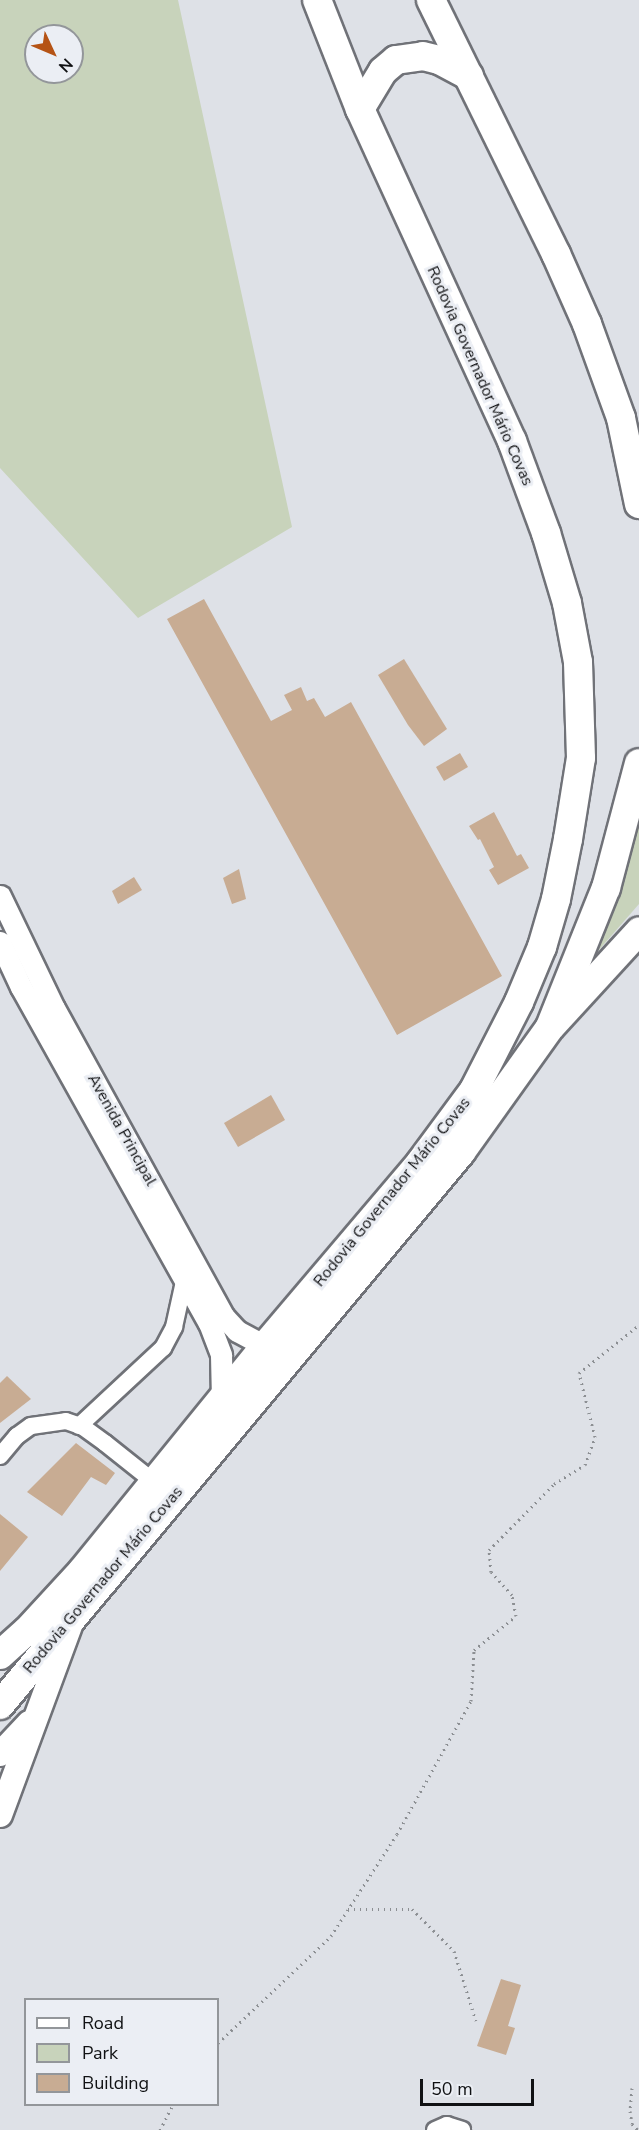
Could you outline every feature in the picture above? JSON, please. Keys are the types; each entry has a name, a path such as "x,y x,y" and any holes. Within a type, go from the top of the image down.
{"highway":[{"name":"Rodovia Governador Mário Covas","path":"0,1655 54,1603 265,1346 420,1163 474,1090 519,1002 542,947 556,899 581,758 578,662 567,603 546,533 512,441 360,109 317,0"},
{"path":"431,0 587,324 621,418 639,504"},
{"path":"360,109 383,71 396,60 423,56 439,60 469,76"},
{"name":"Rodovia Governador Mário Covas","path":"0,1706 461,1152 550,1027 606,888 639,763"}],"main road":[{"path":"550,1027 639,930"},
{"path":"0,1815 72,1618"},
{"path":"0,1754 39,1713"}],"street":[{"name":"Avenida Principal","path":"0,896 184,1265 217,1340 221,1355 222,1398"},
{"name":"Avenida Principal","path":"0,942 21,987 184,1265 231,1325 265,1346"},
{"path":"79,1426 163,1348 174,1327 184,1265"},
{"path":"0,1456 31,1426 66,1421 79,1426 105,1443 154,1482"},
{"path":"435,2130 447,2125 462,2130"}],"path":[{"path":"219,2042 331,1936 397,1834 471,1701 474,1650 516,1616 512,1595 491,1572 489,1550 554,1484 585,1465 595,1437 579,1373 639,1324"},
{"path":"348,1909 412,1910 454,1952 476,2021"},
{"path":"632,2088 630,2111 632,2124 638,2130"},
{"path":"160,2130 172,2106"}],"green space":[{"path":"0,0 178,0 292,527 138,618 0,468"},
{"path":"639,799 639,904 578,974"}],"building":[{"path":"204,599 271,721 292,710 284,695 301,687 307,701 314,698 325,717 351,702 502,976 397,1035 167,619"},
{"path":"404,659 447,729 424,746 408,725 378,675"},
{"path":"460,753 468,767 444,781 436,767"},
{"path":"494,812 517,856 521,854 529,868 498,885 489,870 494,867 480,839 478,840 469,826"},
{"path":"239,869 246,899 232,904 223,878"},
{"path":"134,877 142,890 118,904 112,891"},
{"path":"271,1095 285,1120 238,1147 224,1123"},
{"path":"7,1376 31,1399 0,1423 0,1383"},
{"path":"76,1443 115,1473 106,1485 91,1477 62,1516 27,1492"},
{"path":"0,1514 28,1537 0,1571"},
{"path":"501,1979 521,1985 508,2026 515,2028 506,2055 477,2046"}]}
